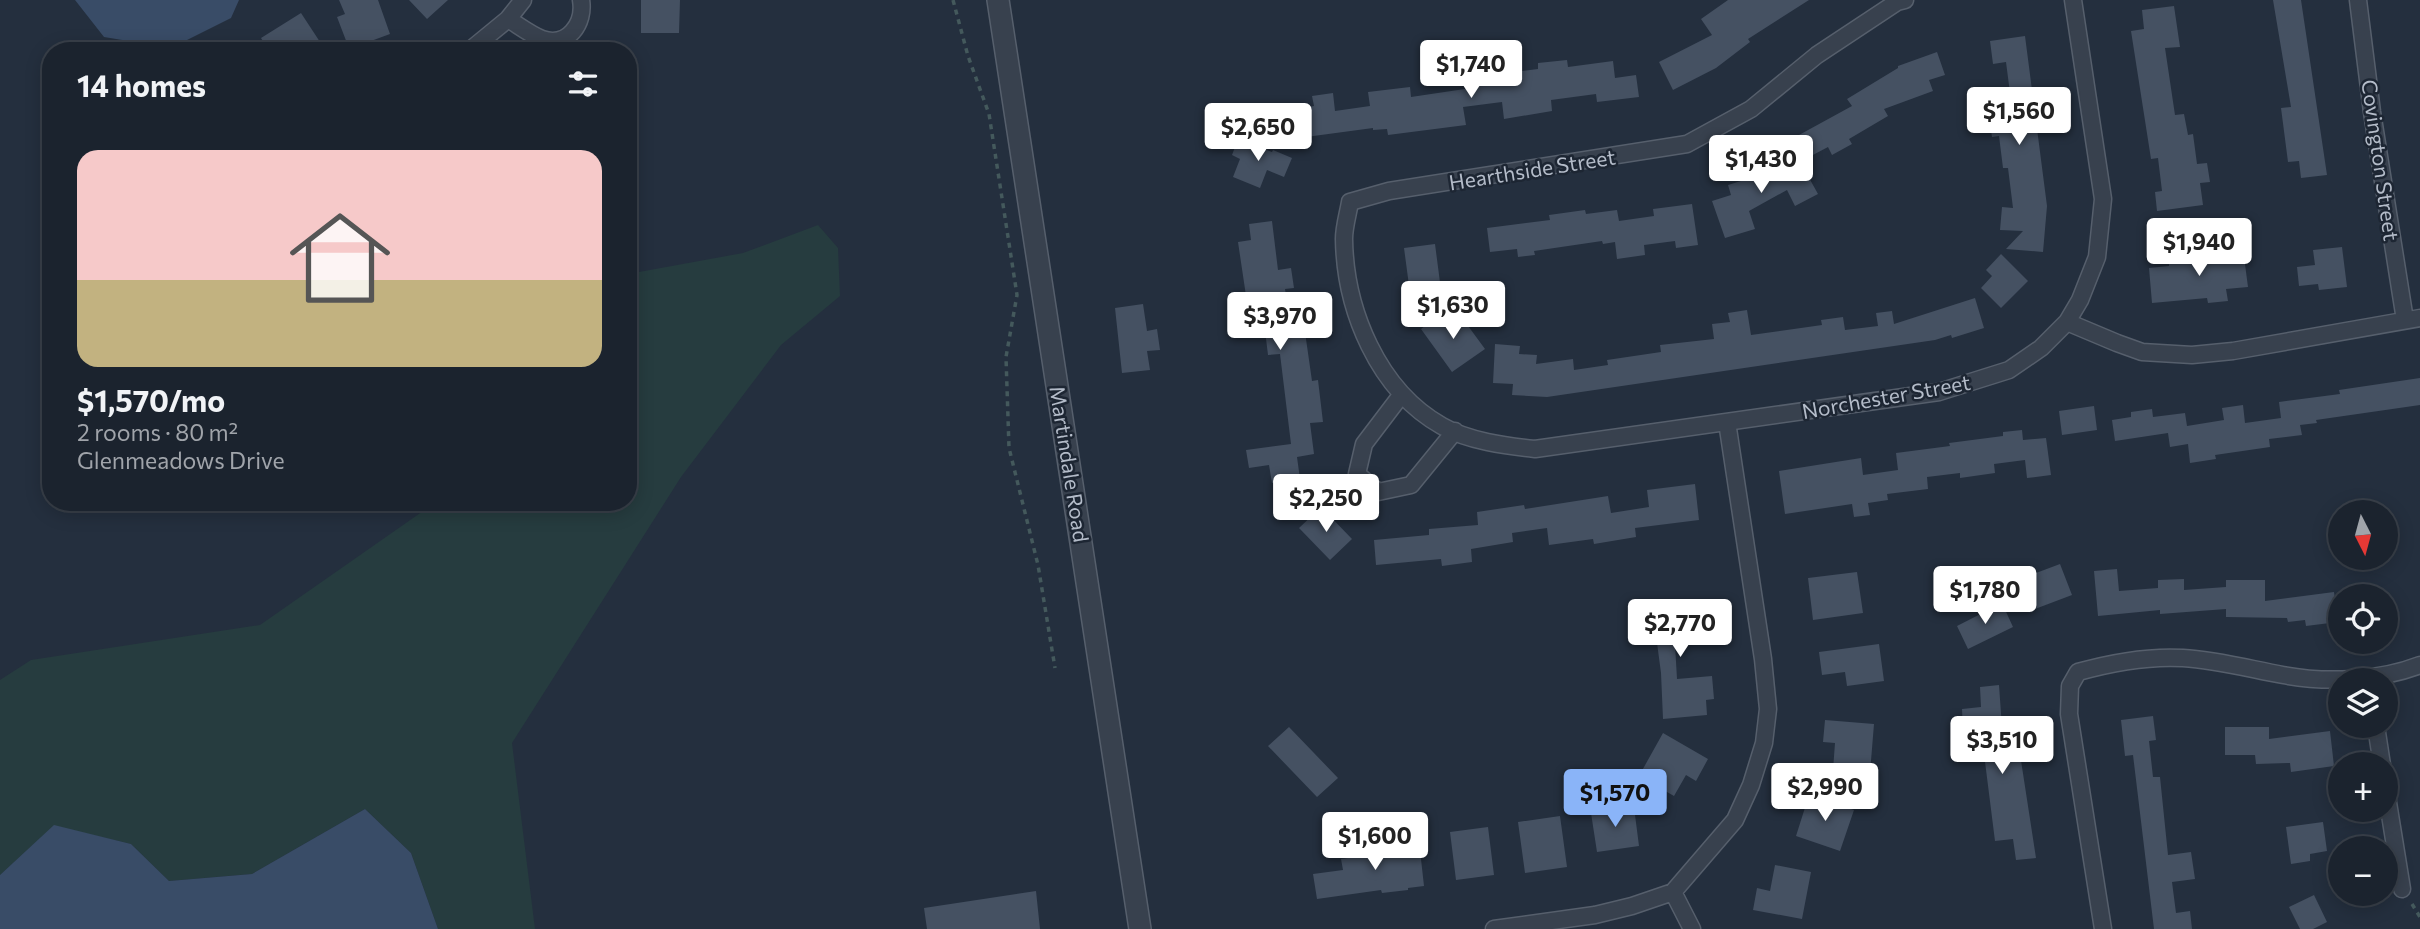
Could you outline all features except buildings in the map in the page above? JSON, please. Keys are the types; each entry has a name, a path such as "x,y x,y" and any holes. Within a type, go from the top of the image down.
{"street":[{"path":"480,42 508,19 523,0"},
{"path":"508,19 541,39 556,41 570,36 578,25 583,12 581,0"},
{"name":"Martindale Road","path":"998,0 1140,929"},
{"name":"Hearthside Street","path":"1423,411 1402,394 1374,357 1353,304 1346,268 1344,236 1350,202 1389,191 1686,144 1751,109 1817,55 1897,2 1905,0"},
{"name":"Norchester Street","path":"1423,411 1443,426 1497,445 1535,449 1939,392 2008,370 2041,348 2067,321 2080,300 2097,257 2103,199 2073,0"},
{"name":"Covington Street","path":"2358,0 2372,112 2412,319"},
{"path":"2067,321 2142,352 2192,355 2233,351 2412,319"},
{"path":"1402,394 1364,444 1357,474 1378,492 1411,485 1455,430"},
{"path":"1493,929 1595,915 1672,892 1735,820 1751,785 1764,743 1768,709 1763,659 1727,422"},
{"path":"2103,929 2069,714 2070,686 2077,672 2182,658 2287,676 2328,679"},
{"path":"2398,671 2420,665"},
{"path":"2391,822 2402,888"},
{"path":"1672,892 1692,929"}],"path":[{"path":"953,0 968,56 989,114 1017,295 1006,357 1009,448 1038,565 1055,668"}],"green space":[{"path":"818,225 838,248 840,296 781,345 681,477 512,743 535,929 438,929 411,853 365,809 252,874 169,881 131,844 54,826 0,875 0,680 31,660 260,625 423,511 637,511 637,272 743,253"}],"water":[{"path":"75,0 239,0 231,18 183,42 134,42 104,37"},
{"path":"365,809 411,853 438,929 0,929 0,875 54,825 131,844 169,881 252,874"}]}
